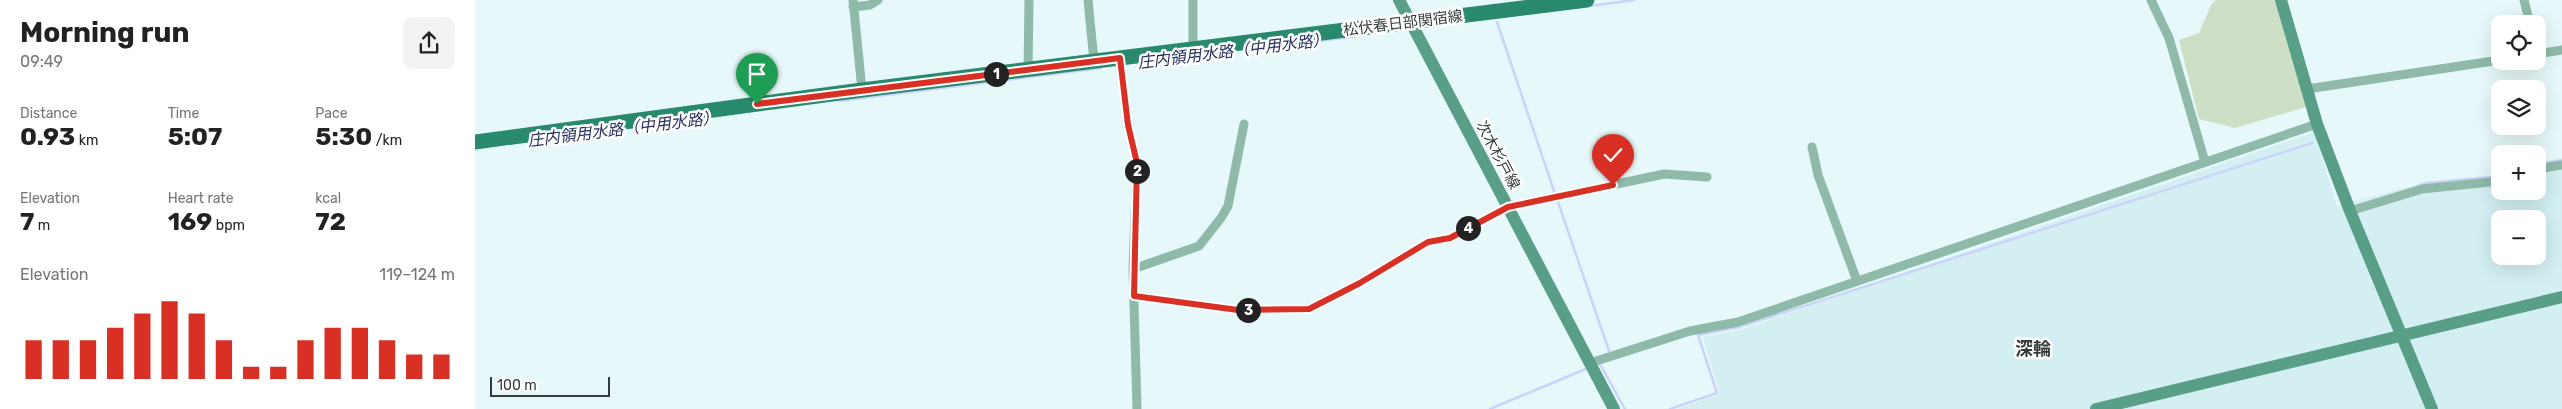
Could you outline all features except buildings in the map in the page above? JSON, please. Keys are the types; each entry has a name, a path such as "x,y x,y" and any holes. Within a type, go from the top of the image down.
{"main road":[{"name":"松伏春日部関宿線","path":"475,142 862,90 1587,0"}],"street":[{"path":"862,90 853,3 869,4 878,0"},
{"path":"1028,70 1029,0"},
{"path":"1088,0 1093,61"},
{"path":"1193,0 1193,49"},
{"name":"次木杉戸線","path":"1399,0 1409,23 1614,409"},
{"path":"2151,0 2169,38 2205,162"},
{"path":"2281,0 2317,124 2350,211 2432,409"},
{"path":"2524,0 2528,15"},
{"path":"2546,52 2562,50"},
{"path":"1120,58 1128,125 1137,163 1133,269 1137,409"},
{"path":"2307,89 2491,61"},
{"path":"1133,269 1199,246 1221,218 1228,206 1244,124"},
{"path":"1590,363 1690,331 1738,322 2317,124"},
{"path":"1812,147 1818,175 1857,281"},
{"path":"2546,168 2562,165"},
{"path":"1134,296 1238,310 1309,309 1360,283 1428,242 1450,238 1508,207 1664,174 1707,178"},
{"path":"2350,211 2422,189 2491,182"},
{"path":"2097,409 2562,297"}],"shaded area":[{"path":"2314,132 2337,206 2420,184 2491,178 2491,200 2546,200 2546,163 2562,161 2562,409 1677,409 1720,394 1703,337 1740,330"}],"green space":[{"path":"2216,0 2275,0 2306,107 2235,128 2199,119 2179,40 2199,33 2211,5"}],"waterway":[{"name":"庄内領用水路（中用水路）","path":"1590,6 1634,0"},
{"path":"1497,22 1555,194"},
{"name":"庄内領用水路（中用水路）","path":"1310,42 1361,36"},
{"name":"庄内領用水路（中用水路）","path":"839,101 1101,68"},
{"path":"1670,409 1717,393 1698,335 1739,327 2312,143"},
{"path":"2546,163 2562,160"},
{"path":"2417,186 2427,183 2491,177"},
{"path":"1557,199 1609,351"},
{"path":"1600,364 1625,409"},
{"path":"1490,409 1588,368"}],"district":[{"name":"深輪","path":"2033,349"}],"route":[{"path":"757,104 1120,58 1128,125 1137,163 1133,269 1134,296 1238,310 1309,309 1360,283 1428,242 1450,238 1508,207 1613,185"}]}
